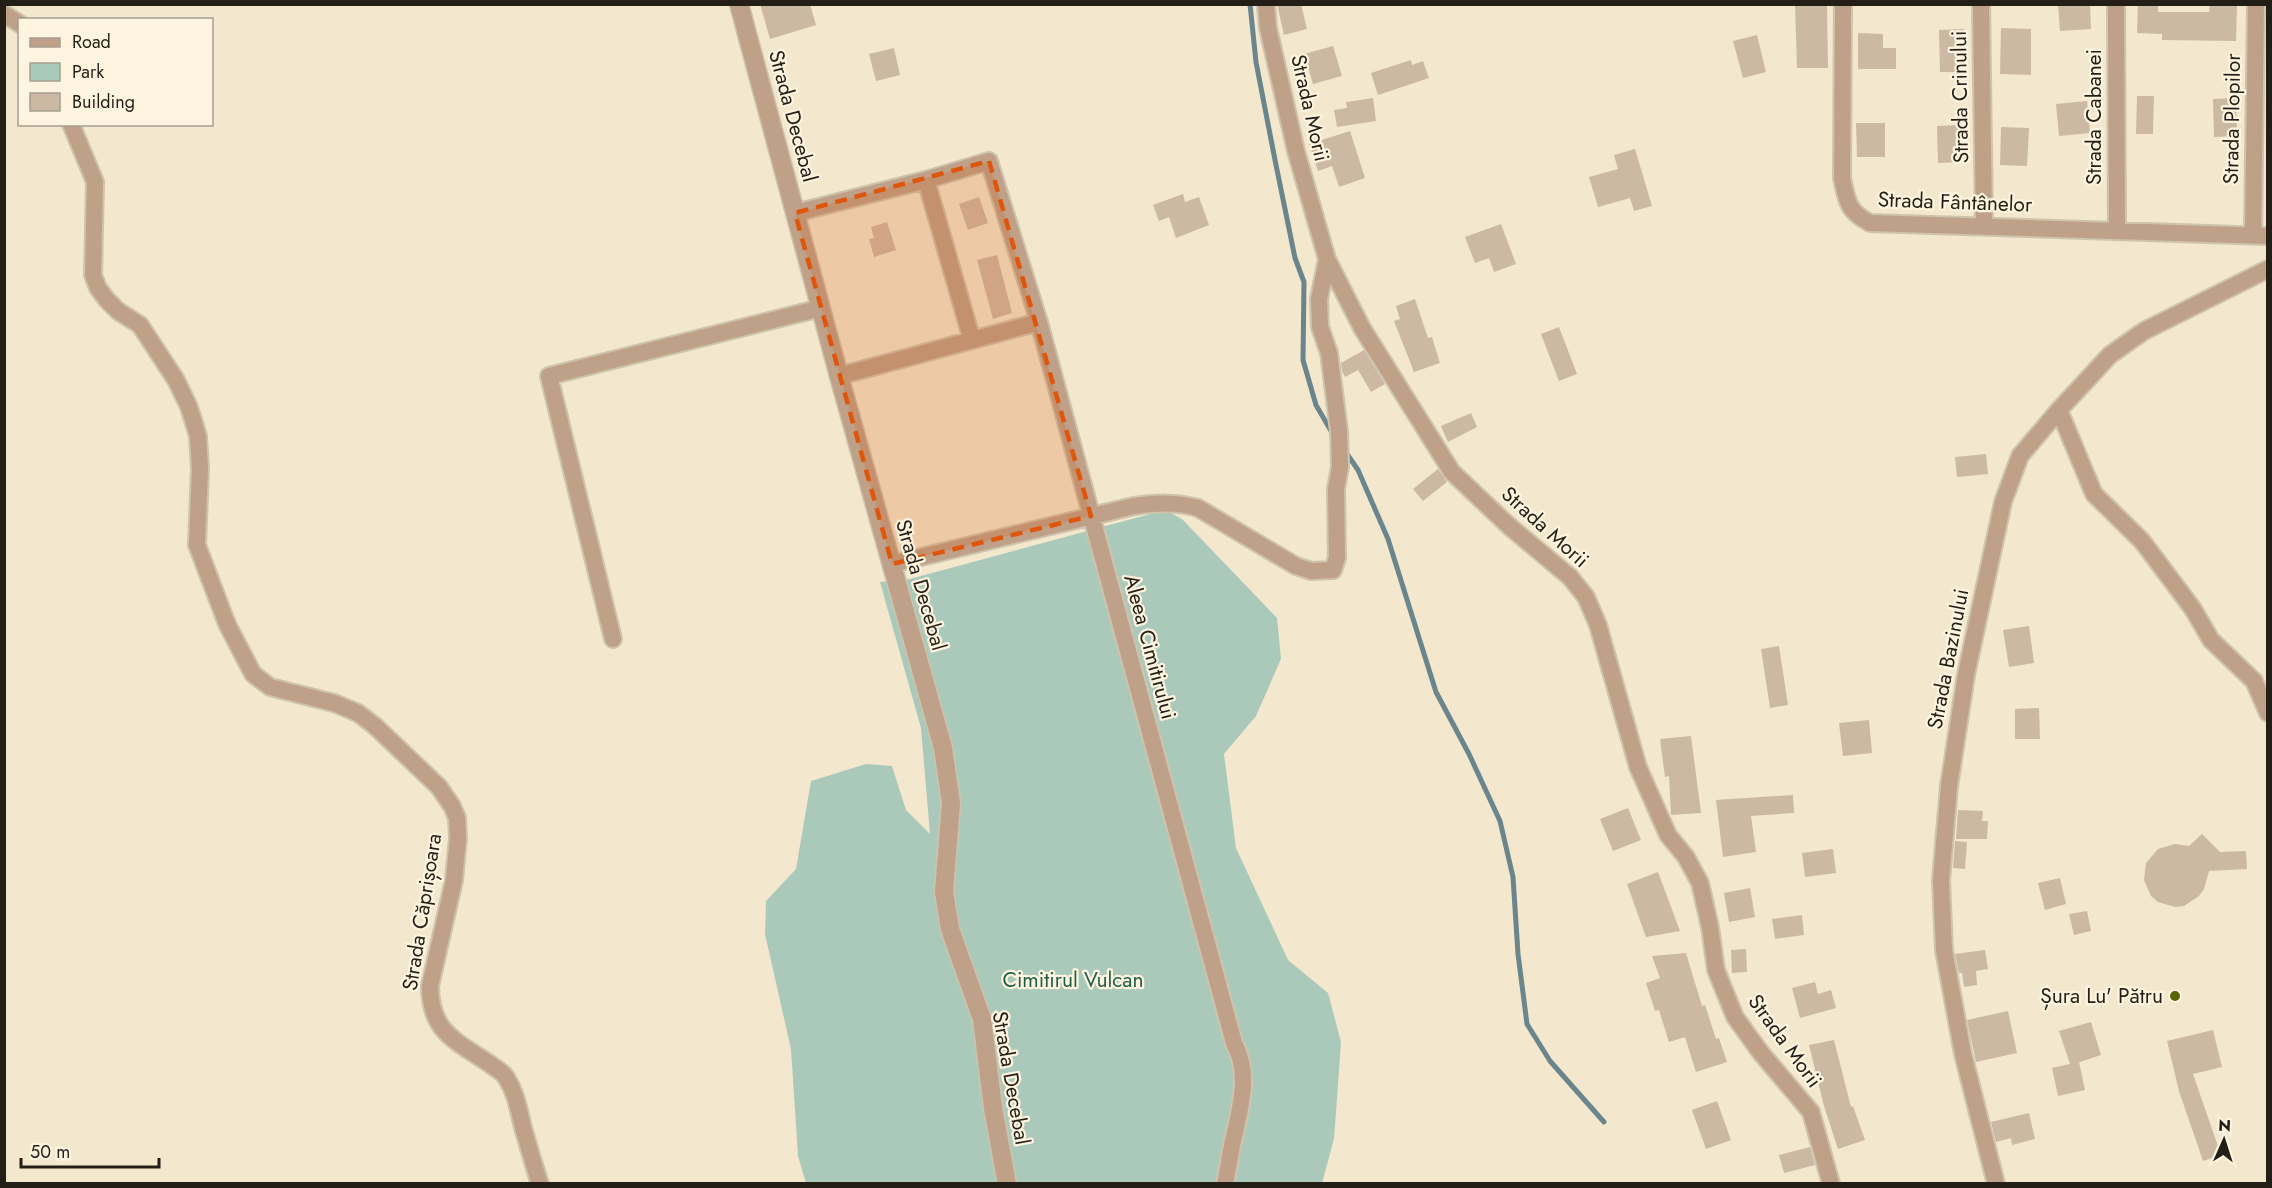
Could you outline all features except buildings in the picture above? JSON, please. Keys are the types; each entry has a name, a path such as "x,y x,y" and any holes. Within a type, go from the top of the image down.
{"street":[{"name":"Strada Decebal","path":"739,4 839,376 943,748 951,803 944,892 950,929 982,1019 993,1108 1007,1184"},
{"name":"Strada Morii","path":"1266,4 1268,28 1296,151 1327,259 1362,328 1452,472 1509,526 1570,577 1586,597 1598,625 1638,767 1668,835 1686,857 1700,883 1710,927 1716,970 1735,1017 1761,1053 1811,1112 1831,1184"},
{"name":"Strada Fântânelor","path":"1843,4 1842,178 1847,199 1855,216 1870,223 2260,235"},
{"name":"Strada Crinului","path":"1982,4 1984,226"},
{"name":"Strada Cabanei","path":"2116,4 2117,230"},
{"name":"Strada Plopilor","path":"2256,4 2260,235"},
{"path":"4,14 18,23"},
{"name":"Strada Căprișoara","path":"72,126 95,182 93,275 98,288 107,300 118,311 140,325 176,380 189,407 198,436 200,469 196,524 197,545 227,624 253,674 270,687 334,703 358,714 375,726 439,787 452,806 457,819 458,838 454,880 430,986 430,1002 435,1019 442,1029 506,1076 516,1095 523,1129 540,1184"},
{"name":"Aleea Cimitirului","path":"926,180 989,161 1039,322 1234,1043 1241,1055 1243,1086 1239,1117 1224,1184"},
{"path":"795,213 926,180 972,340"},
{"path":"892,564 1153,503 1182,504 1198,508 1296,566 1311,571 1333,570 1337,558 1336,489 1340,467 1339,431 1329,353 1320,327 1319,300 1327,259"},
{"name":"Strada Bazinului","path":"1996,1184 1963,1054 1944,950 1942,868 1949,786 1966,675 2003,502 2020,456 2110,355 2144,331 2268,269"},
{"path":"613,639 549,376 821,308"},
{"path":"839,376 1039,322"},
{"path":"2059,410 2094,495 2142,541 2193,609 2211,640 2254,681 2268,713"}],"highlighted area":[{"path":"989,161 1091,516 892,564 795,213"}],"green space":[{"name":"Cimitirul Vulcan","path":"1165,510 1182,519 1277,618 1281,659 1256,716 1224,754 1236,848 1288,960 1328,993 1341,1042 1334,1139 1322,1183 806,1183 798,1156 791,1049 765,934 766,901 796,869 811,781 866,764 892,766 906,810 930,834 921,728 880,582 910,579"}],"waterway":[{"path":"1250,4 1256,62 1275,160 1295,258 1304,282 1303,360 1316,405 1334,436"},
{"path":"1345,451 1358,470 1388,539 1436,692 1469,754 1500,821 1513,877 1518,954 1527,1024 1550,1061 1604,1122"}],"place":[{"name":"Șura Lu' Pătru","path":"2175,996"}]}
